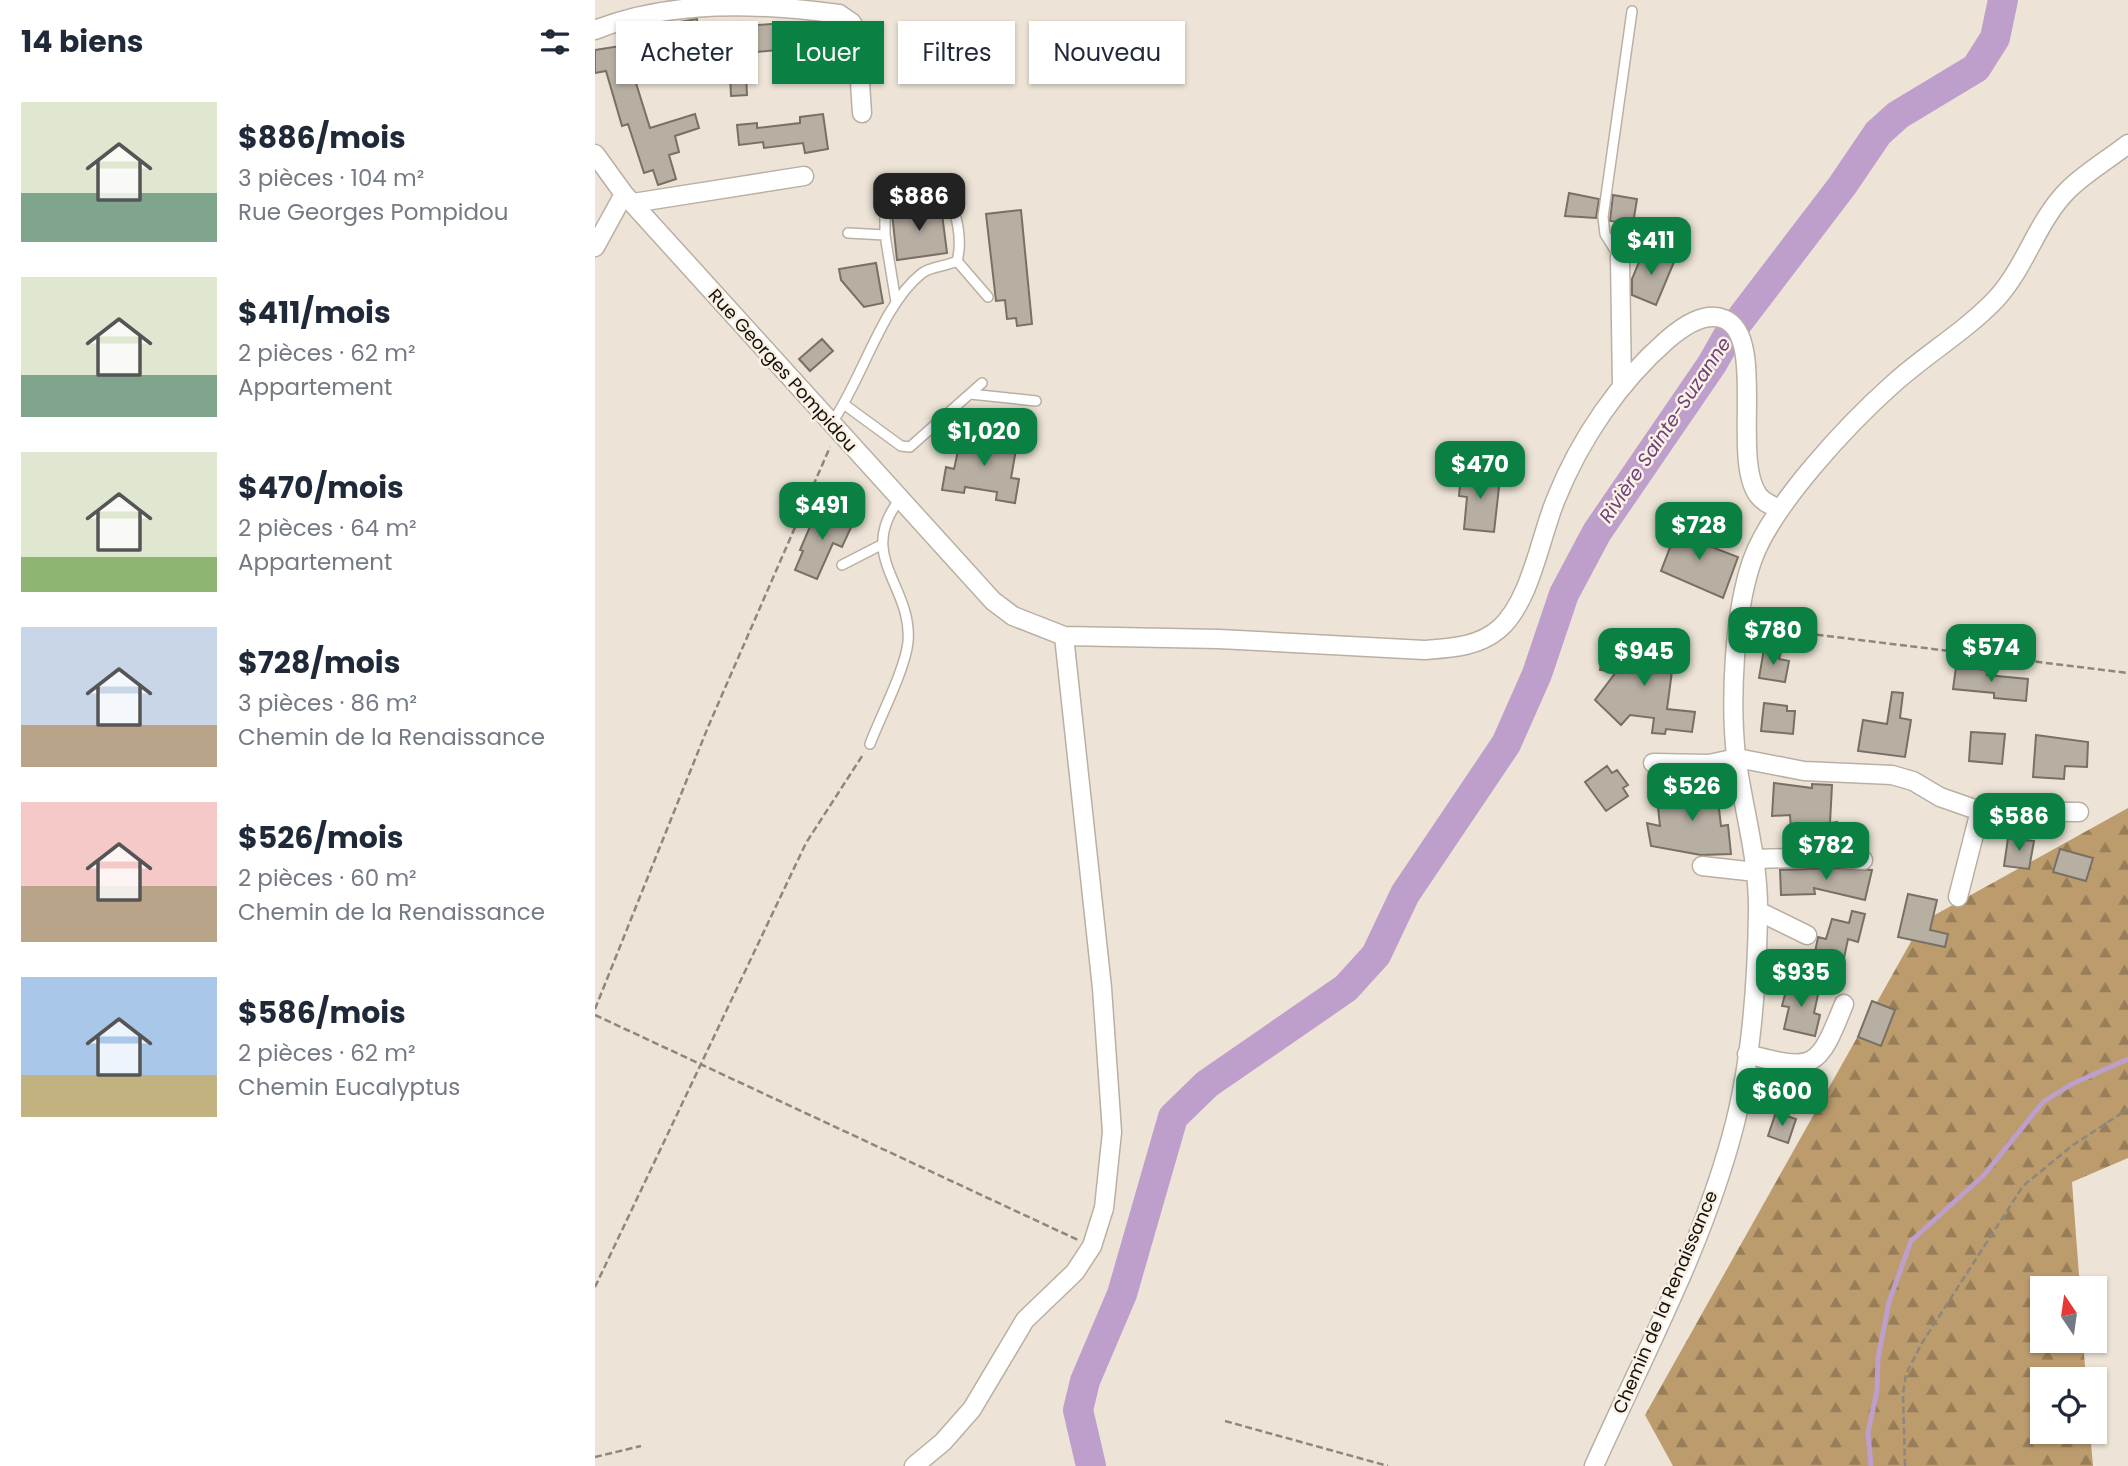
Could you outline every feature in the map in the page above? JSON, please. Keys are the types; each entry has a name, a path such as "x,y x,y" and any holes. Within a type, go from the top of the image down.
{"street":[{"path":"595,30 642,14 693,6 839,14 852,23 857,37 862,113"},
{"name":"Chemin de la Renaissance","path":"1594,1466 1703,1221 1736,1120 1747,1054 1758,911 1755,865 1737,758 1734,676 1753,559 1768,525 1779,509 1854,422 1893,384 2001,294 2036,234 2067,191 2128,144"},
{"name":"Rue Georges Pompidou","path":"595,154 629,198 993,601 1013,616 1064,636"},
{"path":"595,247 629,198 804,176"},
{"path":"1620,258 1622,387"},
{"path":"914,1466 943,1442 972,1409 1025,1320 1075,1272 1092,1246 1104,1208 1112,1132 1102,988 1064,636 1219,639 1424,650 1458,647 1482,641 1501,627 1517,605 1556,499 1577,453 1622,387 1647,358 1680,328 1704,318 1727,320 1737,330 1743,346 1747,376 1748,470 1757,494 1779,509"},
{"path":"1653,763 1709,764 1737,758 1804,771 1903,777 1940,797 1980,811 2079,812"},
{"path":"1958,897 1980,811"},
{"path":"1702,866 1755,865 1836,857 1863,860"},
{"path":"1758,911 1807,935"},
{"path":"1747,1054 1791,1065 1814,1058 1830,1039 1844,1004"}],"lane":[{"path":"1620,258 1605,234 1603,218 1632,11"},
{"path":"896,302 883,216 891,203 942,197 950,202 954,210 960,251 957,261"},
{"path":"848,233 885,235"},
{"path":"834,428 896,302 926,270 957,261"},
{"path":"957,261 988,298"},
{"path":"845,405 901,446 910,447 982,383"},
{"path":"970,394 1036,401"},
{"path":"870,744 908,642 904,614 881,545 887,515 900,499"},
{"path":"842,565 881,545"}],"path":[{"path":"595,1009 708,727 834,428"},
{"path":"1741,625 2128,673"},
{"path":"595,1287 806,843 870,744"},
{"path":"595,1015 1092,1246"},
{"path":"1905,1466 1903,1394 1906,1374 1922,1343 2023,1186 2073,1145 2128,1109"},
{"path":"1225,1421 1388,1466"},
{"path":"595,1457 641,1446"}],"green space":[{"path":"2128,808 2128,1158 2072,1182 2079,1276 2030,1276 2030,1353 2084,1353 2085,1367 2030,1367 2030,1444 2091,1444 2093,1466 1673,1466 1645,1415 1922,922"}],"building":[{"path":"772,24 772,50 758,52 758,25"},
{"path":"616,47 616,84 636,84 650,128 695,114 699,128 675,136 679,152 669,155 676,179 658,185 653,170 644,173 628,124 622,126 606,71 595,73 595,50"},
{"path":"730,84 746,84 747,95 731,96"},
{"path":"823,114 828,149 805,153 803,143 764,148 763,142 739,145 737,125 757,123 757,128 800,123 800,117"},
{"path":"1569,193 1599,199 1596,218 1565,216"},
{"path":"1613,195 1637,199 1633,224 1610,221"},
{"path":"941,206 947,253 897,260 892,213"},
{"path":"1021,210 1032,324 1017,326 1016,318 1007,319 1005,300 996,301 986,214"},
{"path":"1644,250 1674,262 1656,305 1632,295 1632,279"},
{"path":"876,263 883,303 864,307 841,280 839,269"},
{"path":"822,339 833,351 810,371 799,359"},
{"path":"970,436 1017,444 1011,478 1019,479 1015,503 996,500 997,492 965,487 964,493 942,490 946,467 954,469 960,442"},
{"path":"1461,473 1500,478 1494,532 1464,529 1467,497 1459,496"},
{"path":"818,508 853,523 842,547 833,543 817,579 795,570 803,551 800,550"},
{"path":"1681,519 1694,523 1688,538 1738,557 1723,598 1661,571"},
{"path":"1660,641 1680,644 1676,671 1672,671 1667,709 1695,712 1692,732 1666,729 1665,734 1652,733 1654,718 1630,715 1621,725 1595,700 1616,672 1600,670 1603,650 1648,656 1649,645 1659,646"},
{"path":"1764,649 1781,652 1779,659 1789,661 1785,682 1759,678"},
{"path":"1956,667 1987,670 1987,675 2028,679 2026,701 1994,698 1994,693 1953,689"},
{"path":"1892,692 1903,693 1900,718 1911,720 1905,757 1858,751 1863,720 1887,724"},
{"path":"1764,703 1787,706 1787,711 1795,711 1793,734 1761,731"},
{"path":"1971,732 2005,734 2002,764 1969,761"},
{"path":"2036,735 2088,742 2087,767 2065,766 2064,779 2033,777"},
{"path":"1607,766 1612,773 1617,770 1628,785 1623,788 1628,796 1606,811 1585,782"},
{"path":"1716,783 1721,826 1728,825 1731,854 1701,855 1651,846 1647,823 1660,826 1658,807 1665,807 1664,796 1685,794 1685,786"},
{"path":"1774,783 1812,788 1812,784 1832,785 1830,823 1837,822 1838,846 1792,847 1790,815 1772,816"},
{"path":"2008,838 2034,841 2029,869 2004,866"},
{"path":"2060,849 2093,858 2086,881 2053,872"},
{"path":"1780,870 1872,870 1865,900 1814,888 1815,894 1781,895"},
{"path":"1908,894 1937,900 1930,930 1948,934 1945,947 1898,937"},
{"path":"1852,911 1865,914 1858,942 1848,939 1840,977 1811,972 1818,937 1826,939 1832,919 1849,923"},
{"path":"1788,983 1819,990 1814,1013 1820,1015 1815,1036 1784,1029 1789,1007 1782,1006"},
{"path":"1872,1001 1895,1010 1881,1046 1858,1037"},
{"path":"1776,1112 1796,1119 1788,1143 1768,1136"}],"waterway":[{"name":"Rivière Sainte-Suzanne","path":"1091,1466 1078,1410 1085,1381 1122,1294 1173,1117 1207,1084 1346,988 1376,955 1405,894 1506,744 1537,674 1564,594 1597,532 1712,364 1729,334 1842,186 1878,133 1898,115 1976,68 1995,38 2003,0"},
{"path":"1871,1466 1868,1433 1877,1390 1878,1358 1889,1302 1911,1241 1984,1175 2043,1102 2072,1084 2128,1059"}]}
